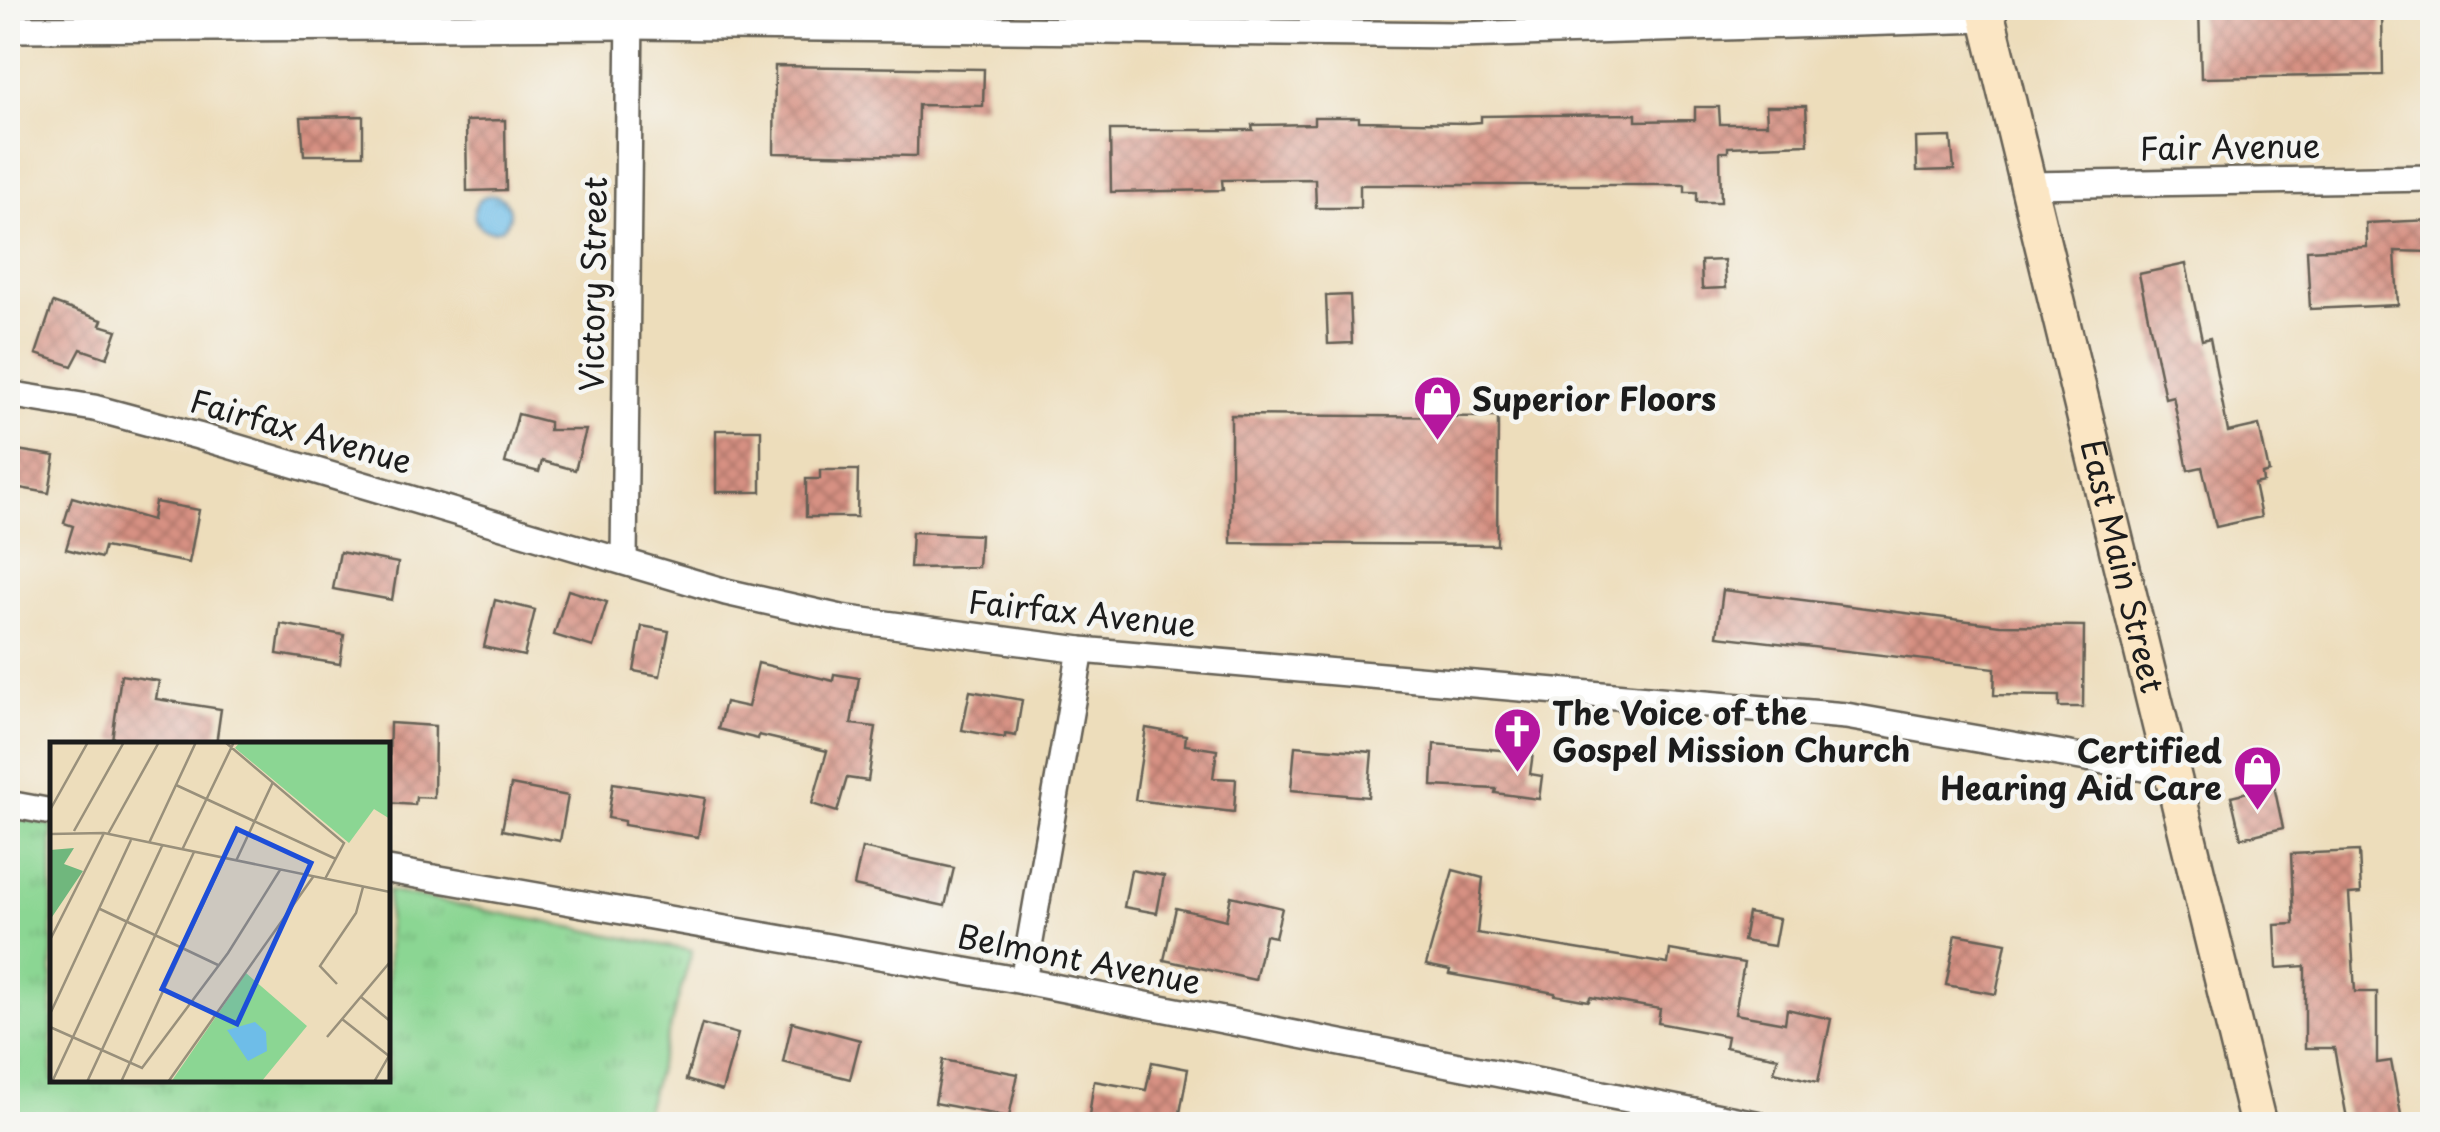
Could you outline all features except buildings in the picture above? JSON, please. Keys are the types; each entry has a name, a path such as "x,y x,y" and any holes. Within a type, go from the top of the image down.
{"main road":[{"name":"East Main Street","path":"1987,13 2258,1124"}],"street":[{"path":"8,29 630,16 1459,34 1987,13"},
{"name":"Victory Street","path":"624,561 630,16"},
{"name":"Fair Avenue","path":"2028,185 2432,178"},
{"name":"Fairfax Avenue","path":"8,394 94,408 726,592 841,618 1081,650 1846,716 2173,774"},
{"path":"1023,981 1081,650"},
{"path":"8,804 50,812"},
{"name":"Belmont Avenue","path":"390,870 1023,981 1756,1124"}],"green space":[{"path":"8,816 50,825 50,1082 390,1082 390,891 692,951 642,1124 8,1124"}],"water":[{"path":"492,195 505,200 510,213 505,226 492,231 479,226 474,213 479,200"}],"place":[{"name":"Superior Floors","path":"1437,442"},
{"name":"The Voice of the Gospel Mission Church","path":"1517,774"},
{"name":"Certified Hearing Aid Care","path":"2257,812"}]}
